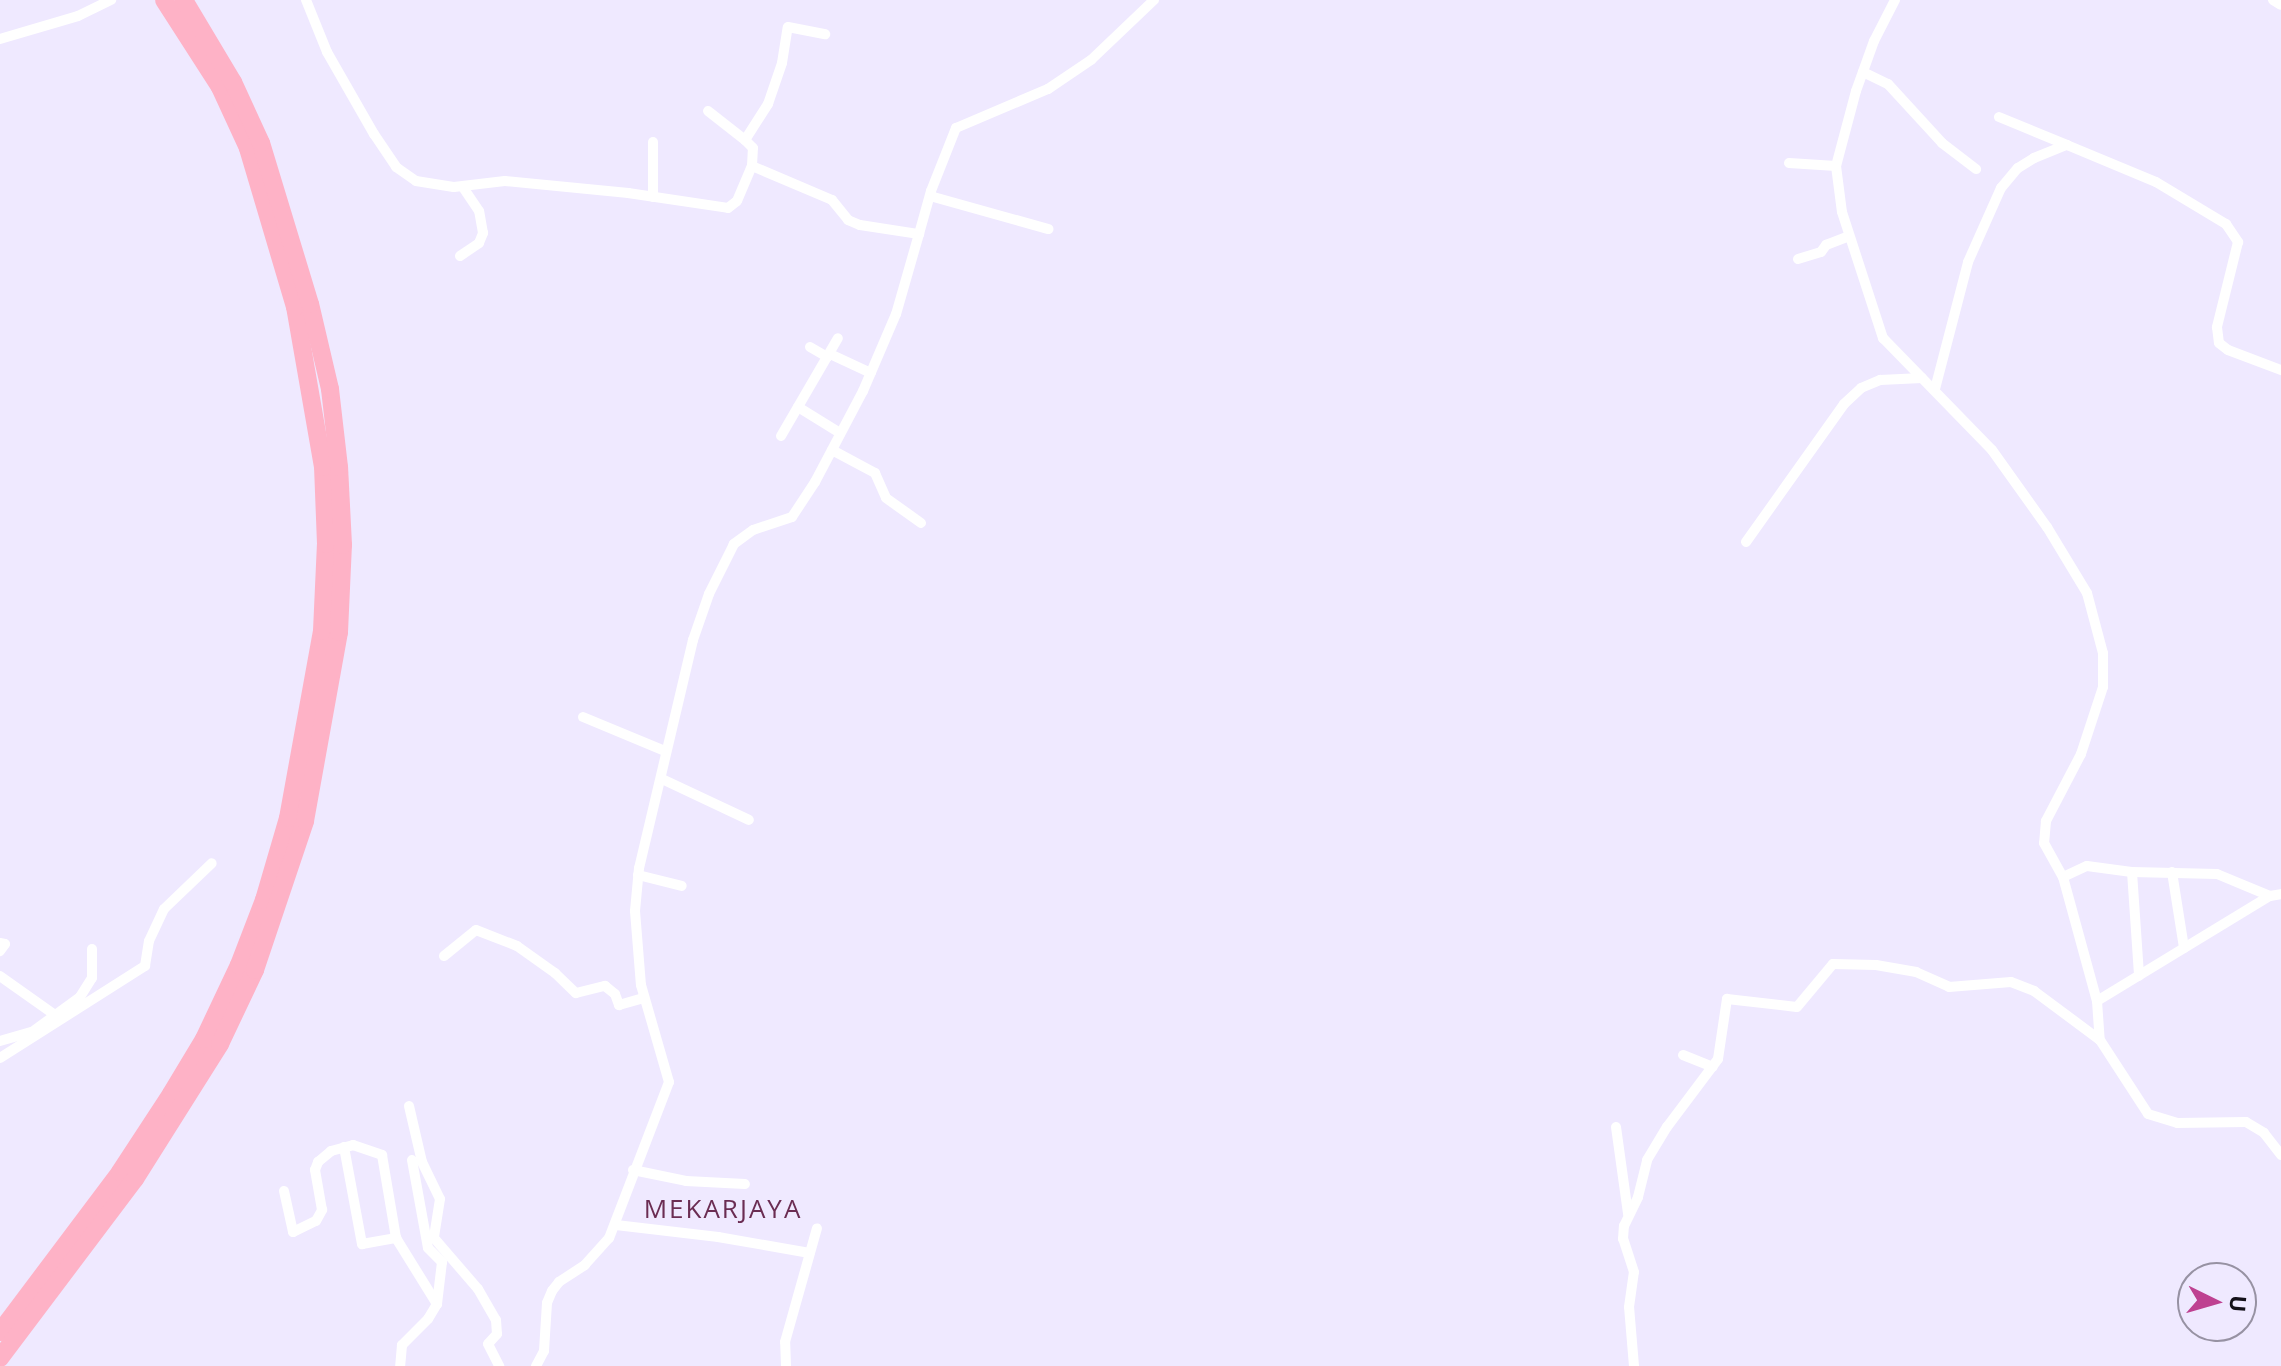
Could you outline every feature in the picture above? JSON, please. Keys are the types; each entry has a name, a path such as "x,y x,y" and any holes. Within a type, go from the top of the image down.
{"highway":[{"path":"0,1332 120,1172 204,1039 233,977 264,900 288,818 322,631 326,544 323,467 295,307 248,148 220,87 164,0"},
{"path":"0,1358 135,1179 220,1044 255,970 305,821 339,632 343,545 339,467 330,389 310,304 261,143 233,82 184,0"}],"street":[{"path":"306,0 327,52 396,167 416,181 429,185 463,187 505,181 728,208 737,201 752,166 753,148 708,111"},
{"path":"536,1366 544,1351 547,1303 552,1291 598,1252 616,1225 633,1170 669,1082 644,998 636,945 638,875 693,640 725,557 743,535 792,517 832,450 871,373 896,314 930,196 956,128 1048,89 1091,60 1154,0"},
{"path":"1895,0 1863,72 1836,166 1849,236 1883,338 1992,450 2047,527 2087,593 2105,672 2081,754 2044,832 2048,856 2063,877 2097,1001 2100,1040"},
{"path":"2273,0 2281,5"},
{"path":"0,39 78,16 110,1"},
{"path":"745,140 768,104 782,63 788,27 825,34"},
{"path":"1863,72 1888,84 1942,143 1976,169"},
{"path":"1999,117 2156,182 2226,224 2238,242 2217,327 2219,343 2228,350 2281,370"},
{"path":"653,142 653,197"},
{"path":"1935,389 1968,262 2001,188 2034,158 2067,145"},
{"path":"1789,163 1836,166"},
{"path":"752,166 832,200 848,220 860,225 919,234"},
{"path":"460,256 479,243 483,233 479,211 463,187"},
{"path":"930,196 1048,229"},
{"path":"1798,259 1821,252 1826,245 1849,236"},
{"path":"781,436 838,338"},
{"path":"810,347 871,373"},
{"path":"1746,542 1844,404 1861,388 1880,380 1922,378"},
{"path":"798,407 840,433"},
{"path":"832,450 875,473 886,498 921,523"},
{"path":"583,717 665,751"},
{"path":"662,779 749,820"},
{"path":"0,1058 145,966 149,941 164,909 212,863"},
{"path":"2063,877 2087,866 2132,872 2217,874 2277,897"},
{"path":"2132,872 2139,976"},
{"path":"2172,872 2184,948"},
{"path":"638,875 682,886"},
{"path":"2097,1001 2277,897"},
{"path":"444,956 476,930 517,946 576,993 605,986 615,994 619,1005 644,998"},
{"path":"0,943 5,944 0,951"},
{"path":"0,1041 32,1032 80,997 91,983 92,949"},
{"path":"1634,1366 1629,1307 1634,1272 1623,1239 1628,1214 1638,1197 1647,1160 1667,1127 1713,1067 1722,1041 1727,999 1797,1007 1827,968 1840,962 1916,972 1949,987 2011,982 2034,991 2100,1040 2148,1114 2177,1123 2246,1122 2264,1133 2281,1155"},
{"path":"0,976 55,1015"},
{"path":"1683,1055 1713,1067"},
{"path":"409,1106 422,1162 440,1199 434,1238 478,1289 496,1320 497,1334 488,1344 499,1366"},
{"path":"1616,1127 1628,1214"},
{"path":"284,1191 293,1232 316,1221 322,1210 315,1170 318,1162 331,1151 353,1145 382,1155 396,1238 437,1304"},
{"path":"344,1147 362,1244 396,1238"},
{"path":"400,1366 402,1345 428,1319 437,1304 442,1262 428,1248 412,1160"},
{"path":"633,1170 686,1181 745,1184"},
{"path":"616,1225 718,1237 810,1253"},
{"path":"786,1366 785,1342 817,1228"}],"district":[{"name":"MEKARJAYA","path":"723,1209"}]}
